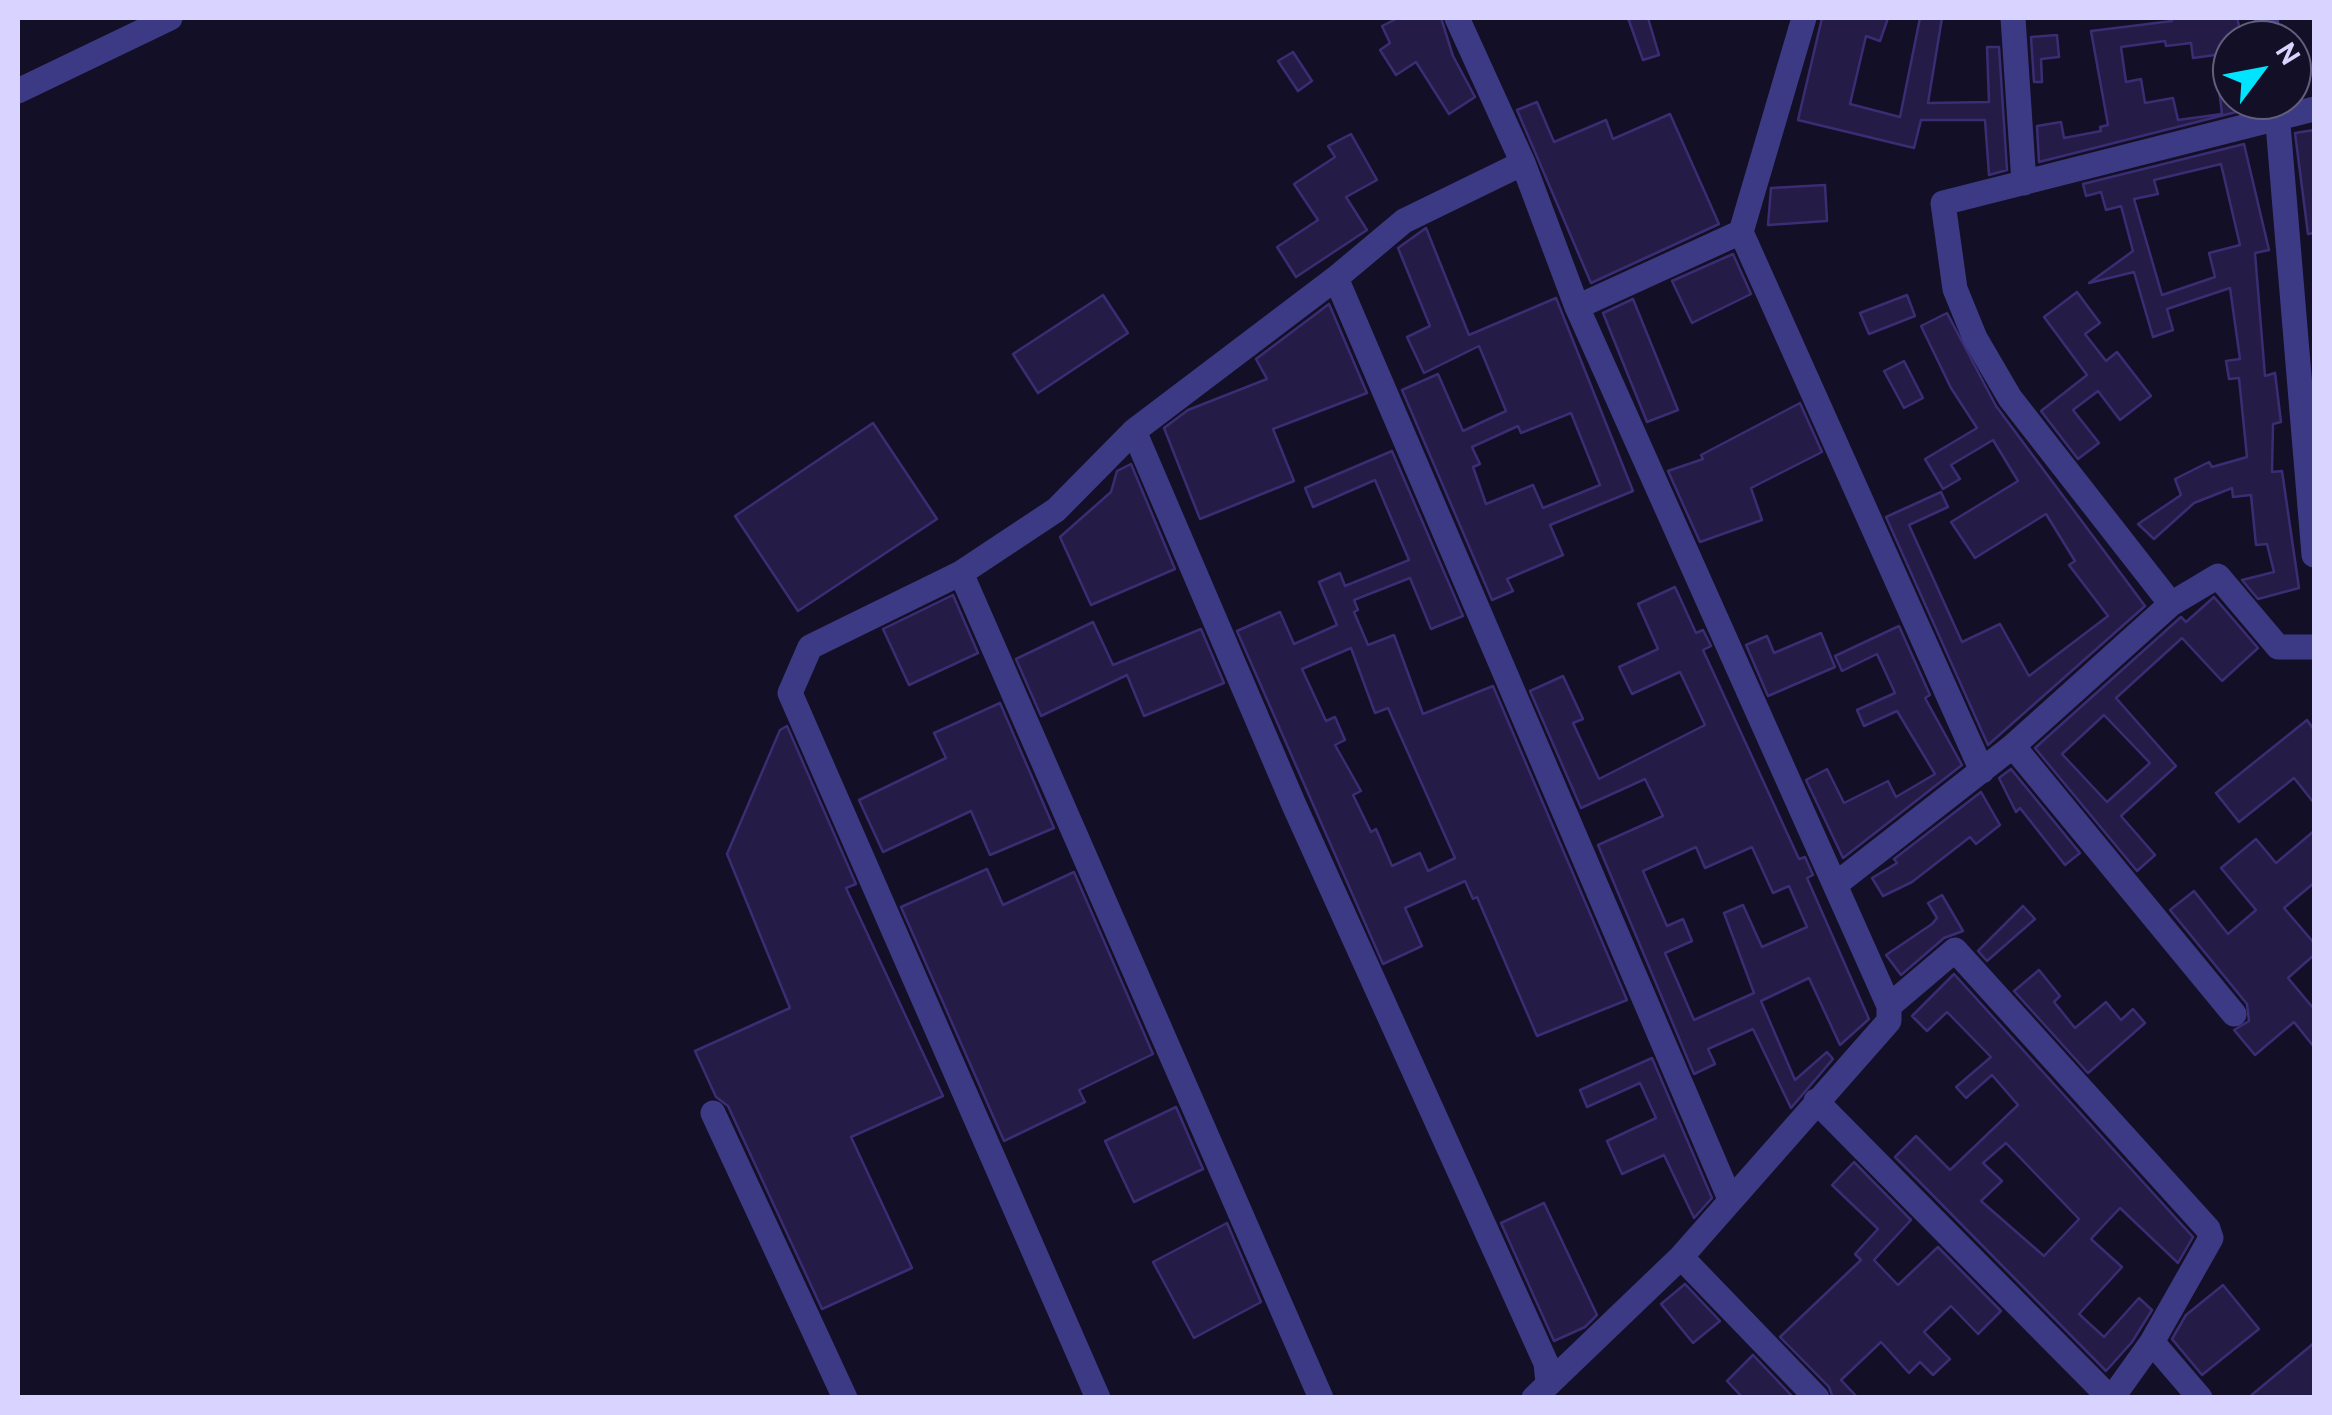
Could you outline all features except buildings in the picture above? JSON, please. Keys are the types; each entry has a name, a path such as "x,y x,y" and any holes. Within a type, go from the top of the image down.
{"street":[{"path":"18,91 170,18"},
{"path":"1457,18 1522,163 1578,307 1890,1006 1890,1021 1681,1257 1541,1390"},
{"path":"1804,18 1741,232 1982,771"},
{"path":"2012,18 2024,183"},
{"path":"2172,604 2010,398 1975,338 1955,289 1943,203 2240,120"},
{"path":"2279,120 2307,346 2314,554"},
{"path":"1098,1398 790,692 810,647 961,573 1056,510 1134,432 1336,278 1404,221 1522,163"},
{"path":"1578,307 1741,232"},
{"path":"1336,278 1730,1198"},
{"path":"1134,432 1294,806 1546,1363 1541,1390"},
{"path":"961,573 1321,1398"},
{"path":"1835,884 2013,746 2172,604 2218,576 2278,647 2314,647"},
{"path":"2013,746 2234,1014"},
{"path":"1816,1101 2111,1398 2152,1342 2211,1238 2208,1229 1956,950 1890,1006"},
{"path":"713,1113 845,1398"},
{"path":"1681,1257 1817,1398"},
{"path":"2152,1342 2200,1398"}]}
